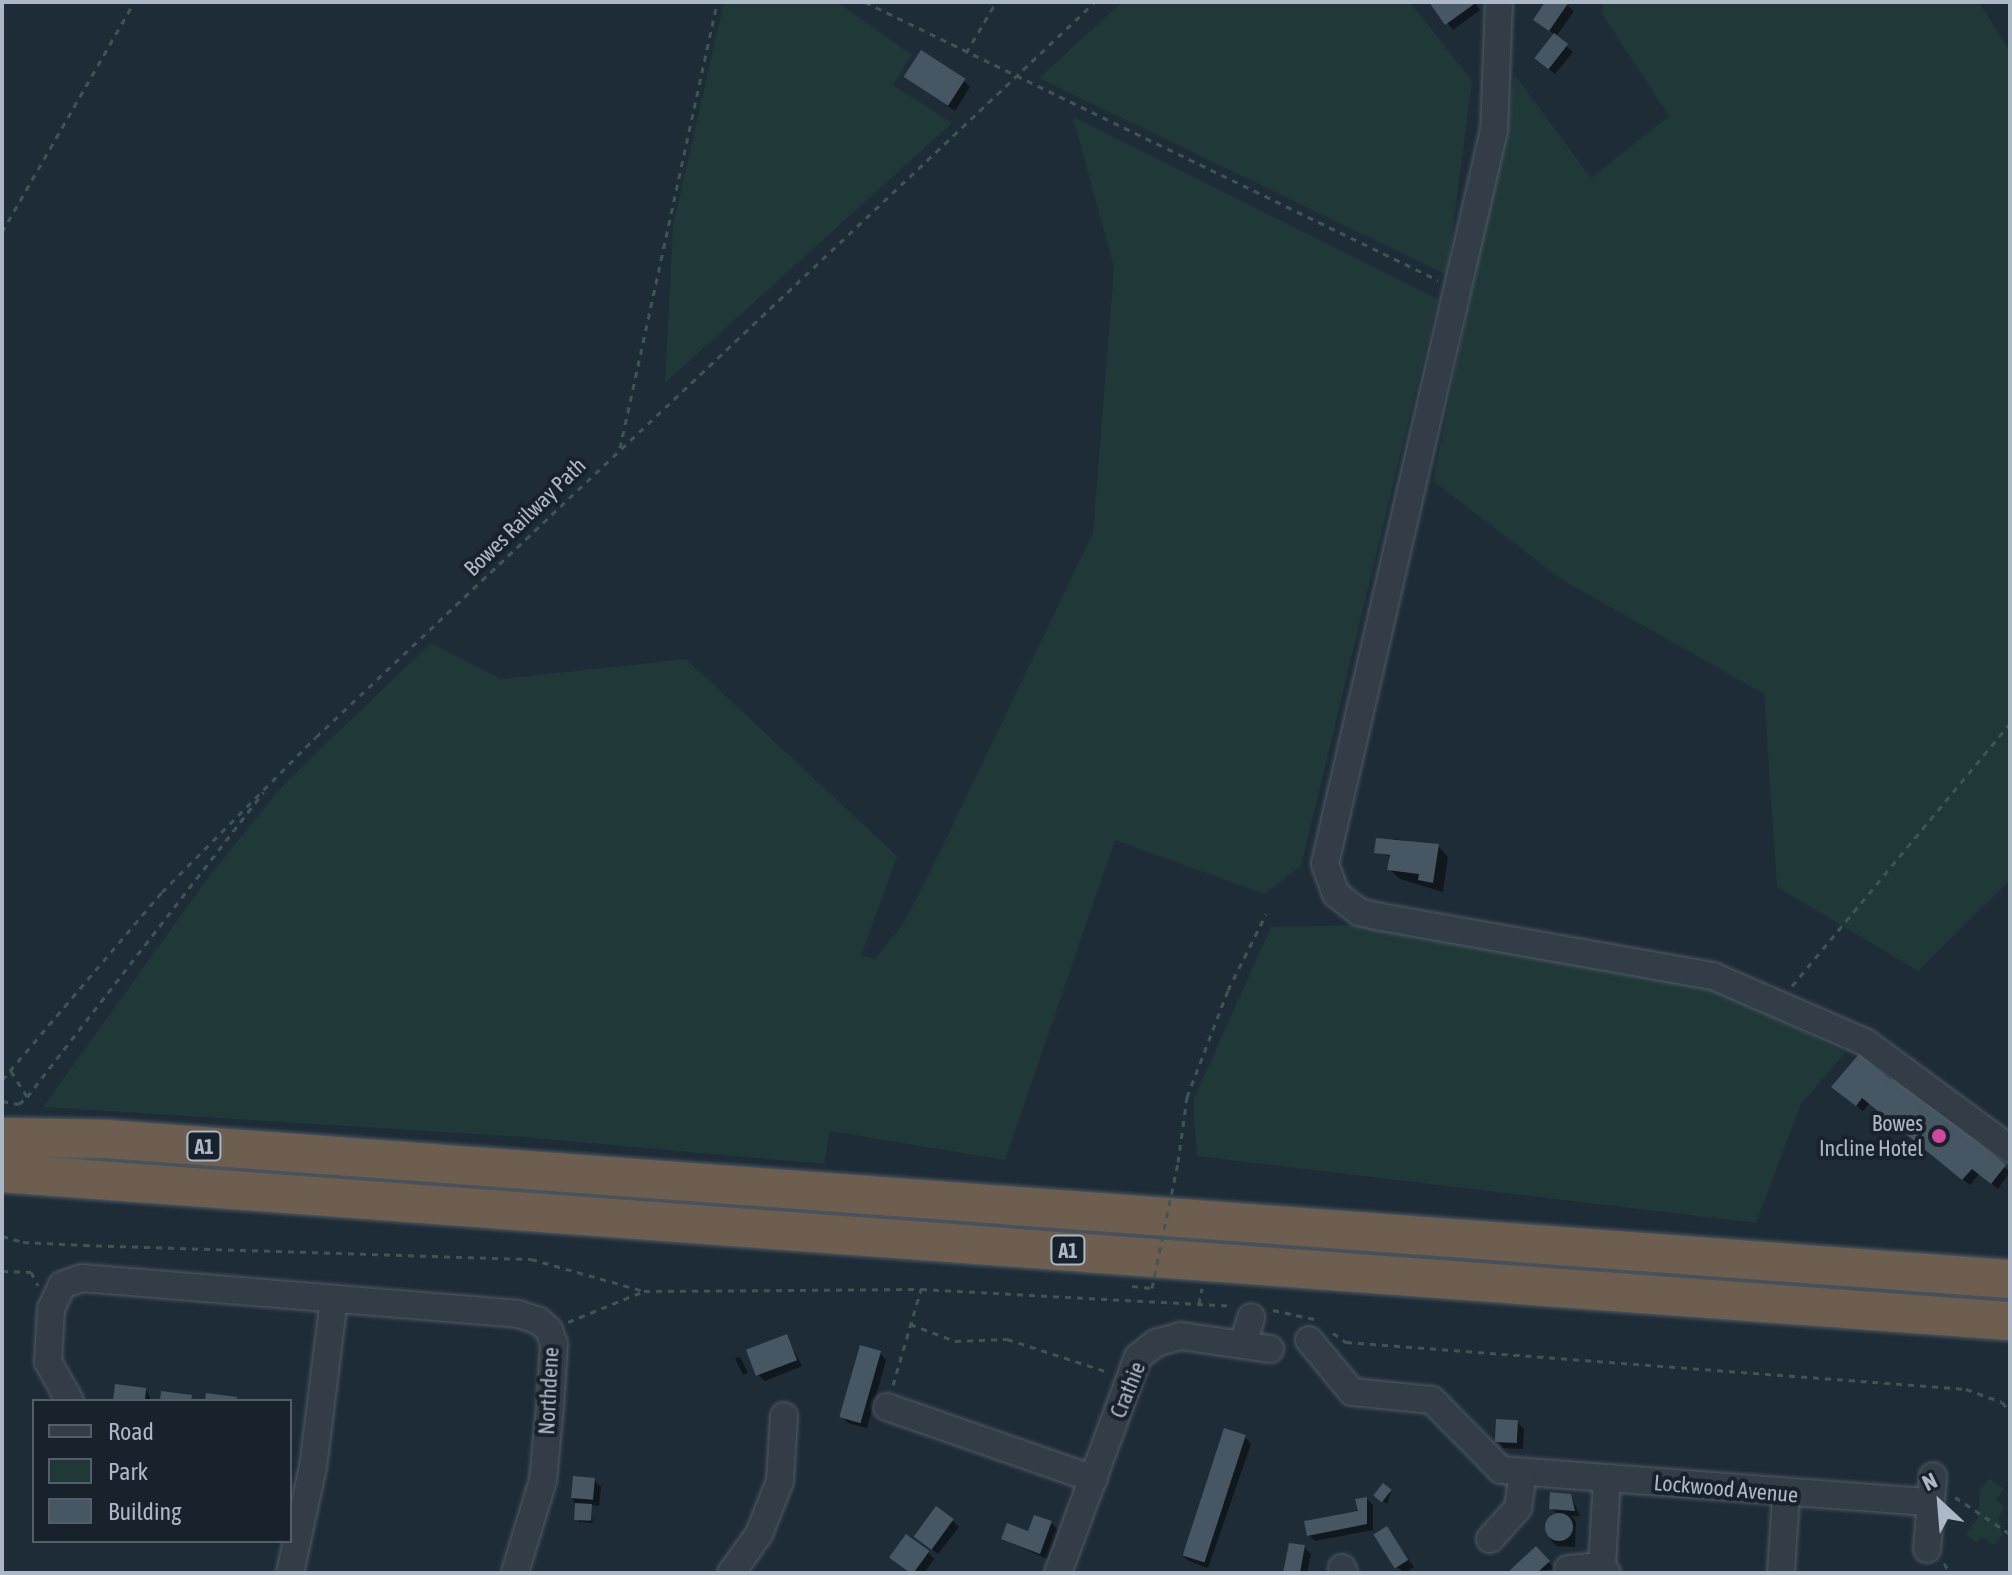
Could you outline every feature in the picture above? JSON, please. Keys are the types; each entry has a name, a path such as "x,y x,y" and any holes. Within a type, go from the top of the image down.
{"highway":[{"name":"A1","path":"15,1110 106,1139"},
{"name":"A1","path":"2,1137 106,1139 1954,1274 2010,1272"},
{"name":"A1","path":"2,1173 2010,1321"},
{"name":"A1","path":"2,1188 127,1180"},
{"path":"1954,1274 2010,1279"}],"street":[{"path":"1499,2 1494,130 1325,864 1336,894 1359,912 1381,917 1713,976 1780,1002 1865,1042 2010,1149"},
{"name":"Northdene","path":"51,1309 62,1285 82,1278 518,1314 549,1330 554,1344 543,1480 515,1573"},
{"path":"290,1573 301,1465 334,1299"},
{"path":"51,1309 48,1362 69,1399"},
{"path":"1243,1344 1254,1311"},
{"name":"Crathie","path":"1058,1573 1138,1357 1156,1343 1181,1336 1270,1349"},
{"name":"Lockwood Avenue","path":"1309,1340 1352,1392 1432,1400 1501,1470 1786,1495 1932,1489"},
{"path":"887,1407 1094,1479"},
{"path":"731,1573 759,1534 780,1481 784,1416"},
{"path":"1490,1539 1518,1508 1523,1474"},
{"path":"1568,1569 1604,1570 1607,1479"},
{"path":"1927,1549 1932,1489"},
{"path":"1781,1573 1786,1495"}],"path":[{"path":"2,232 134,2"},
{"path":"619,450 717,2"},
{"path":"865,2 1015,79 1459,290"},
{"path":"877,8 881,2"},
{"path":"966,53 996,2"},
{"name":"Bowes Railway Path","path":"2,1080 162,892 274,780 1095,2"},
{"path":"1780,1002 2010,723"},
{"path":"15,1110 274,780"},
{"path":"1152,1288 1178,1162 1187,1097 1228,990 1266,914"},
{"path":"10,1070 15,1110"},
{"path":"2,1101 19,1104 15,1110"},
{"path":"2,1236 23,1242 84,1245 531,1259 644,1291 921,1289 1199,1304 1317,1317 1346,1342 1966,1389 2002,1402 2010,1412"},
{"path":"2,1271 31,1272 51,1309"},
{"path":"1199,1304 1202,1286"},
{"path":"887,1407 921,1289"},
{"path":"549,1330 644,1291"},
{"path":"910,1324 955,1341 1007,1339 1131,1380"},
{"path":"1932,1489 1960,1496 2010,1534"}],"green space":[{"path":"724,2 837,2 912,55 893,85 952,123 665,383 673,226"},
{"path":"1122,2 1410,2 1472,81 1447,275 1039,78"},
{"path":"1603,2 1979,2 2010,52 2010,880 1918,971 1777,887 1764,694 1561,579 1433,481 1515,75 1591,178 1669,116 1602,14"},
{"path":"1073,117 1438,299 1301,866 1264,894 1115,840 1005,1160 830,1131 824,1164 522,1137 43,1107 207,879 284,784 431,643 501,679 686,659 897,856 861,956 875,959 903,924 932,868 1093,533 1114,268"},
{"path":"1364,925 1726,992 1845,1053 1801,1104 1756,1223 1197,1156 1193,1101 1271,927"},
{"path":"1989,1478 2004,1489 1996,1500 2004,1507 1998,1518 2002,1535 1994,1545 1981,1537 1977,1543 1965,1534 1978,1518 1980,1491"}],"building":[{"path":"1429,2 1449,4 1477,2 1445,25"},
{"path":"1545,2 1569,2 1549,31 1533,20"},
{"path":"1554,33 1568,44 1548,69 1534,58"},
{"path":"921,50 965,79 948,106 904,77"},
{"path":"1376,838 1439,844 1433,883 1418,880 1419,874 1387,870 1390,855 1374,853"},
{"name":"Bowes Incline Hotel","path":"1859,1054 1891,1080 1895,1074 2006,1165 1991,1184 1972,1169 1962,1180 1862,1098 1856,1106 1831,1087"},
{"path":"787,1334 797,1360 756,1376 746,1350"},
{"path":"860,1345 881,1351 860,1423 839,1417"},
{"path":"115,1384 146,1388 145,1399 113,1399"},
{"path":"161,1391 192,1395 191,1399 160,1399"},
{"path":"206,1393 237,1397 236,1399 205,1399"},
{"path":"1496,1419 1518,1420 1517,1443 1495,1442"},
{"path":"1224,1428 1246,1435 1204,1563 1183,1555"},
{"path":"573,1476 595,1478 593,1500 571,1498"},
{"path":"1383,1483 1392,1490 1382,1502 1373,1496"},
{"path":"1550,1492 1571,1494 1575,1511 1549,1509"},
{"path":"1367,1497 1367,1524 1307,1536 1304,1521 1358,1511 1355,1499"},
{"path":"575,1503 592,1504 591,1521 574,1520"},
{"path":"936,1506 954,1519 931,1550 914,1537"},
{"path":"1559,1513 1569,1517 1573,1527 1569,1537 1559,1541 1549,1537 1545,1527 1549,1517"},
{"path":"1034,1515 1052,1521 1040,1554 1001,1539 1007,1523 1028,1531"},
{"path":"1387,1526 1408,1560 1395,1568 1373,1534"},
{"path":"906,1534 929,1551 914,1573 889,1557"},
{"path":"1289,1543 1305,1545 1300,1573 1283,1573"},
{"path":"1536,1546 1550,1561 1537,1573 1507,1573"}],"place":[{"name":"Bowes Incline Hotel","path":"1939,1136"}]}
